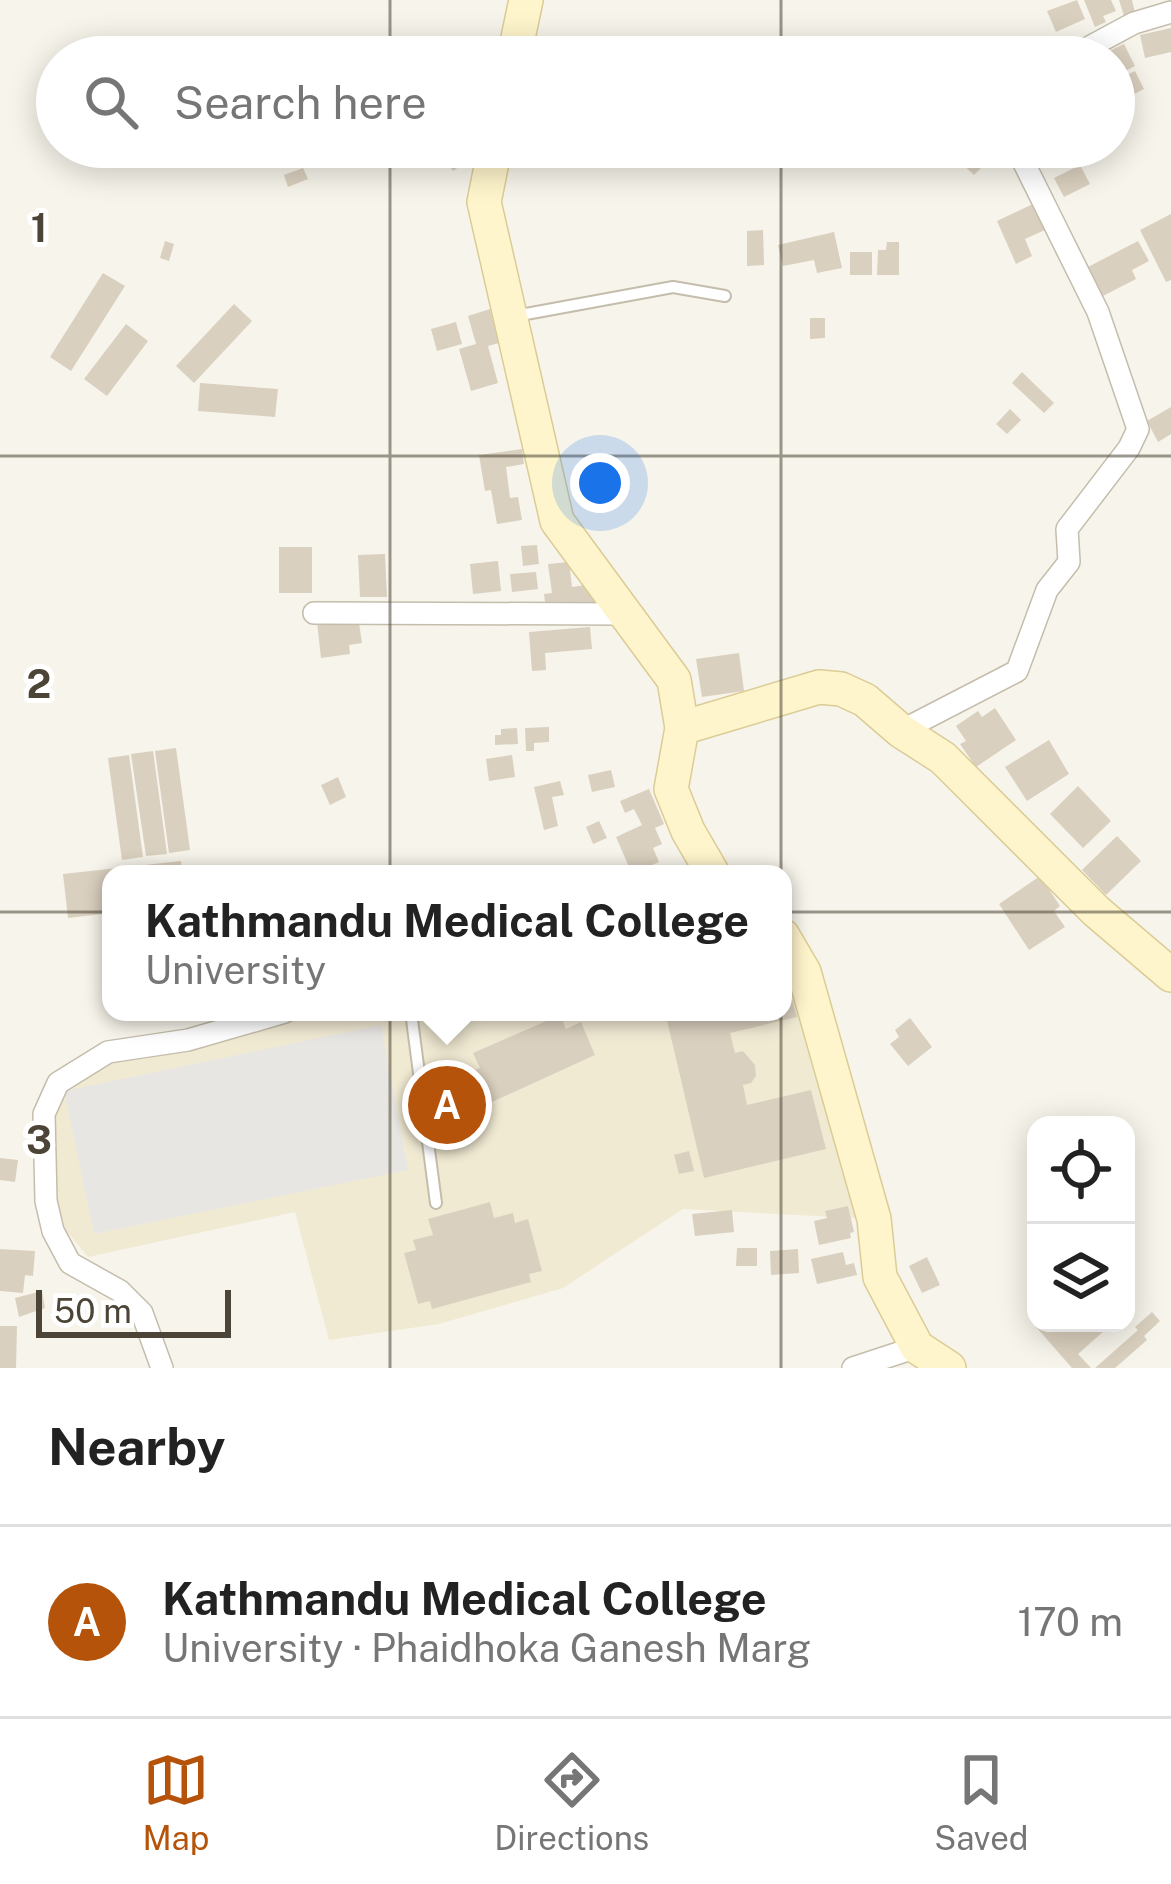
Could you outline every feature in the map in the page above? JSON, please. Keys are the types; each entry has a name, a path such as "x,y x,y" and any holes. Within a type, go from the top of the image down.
{"street":[{"path":"518,36 526,0"},
{"path":"1109,36 1134,22 1171,12"},
{"path":"491,168 484,202 557,521 674,680 682,728 671,789 708,865"},
{"path":"901,731 1017,671 1047,590 1069,562 1067,529 1129,448 1138,429 1098,312 1026,168"},
{"path":"314,613 626,614"},
{"path":"682,728 819,687 842,689 865,700 943,758 1096,911 1171,975"},
{"path":"792,951 804,972 874,1220 880,1277 917,1347 949,1368"},
{"path":"162,1368 142,1313 120,1291 70,1263 53,1232 46,1202 44,1114 58,1083 108,1052 188,1040 254,1021"},
{"path":"853,1368 917,1347"}],"lane":[{"path":"512,316 673,287 725,296"},
{"path":"412,1021 436,1203"}],"shaded area":[{"path":"792,964 874,1219 683,1209 563,1288 439,1324 329,1340 295,1212 88,1257 64,1228 55,1192 52,1127 58,1083 108,1052 245,1021 792,1021"},
{"path":"381,1025 408,1170 94,1234 64,1091"}],"building":[{"path":"1077,0 1085,19 1056,32 1047,11"},
{"path":"1084,0 1111,0 1116,11 1103,16 1106,22 1095,27"},
{"path":"1119,0 1132,0 1135,13 1124,16"},
{"path":"1171,28 1171,52 1145,58 1140,35"},
{"path":"1135,71 1144,89 1135,94"},
{"path":"303,168 308,179 288,187 284,175"},
{"path":"1082,168 1090,184 1064,197 1054,178"},
{"path":"1035,203 1047,229 1025,239 1032,256 1016,264 997,221"},
{"path":"1171,214 1171,280 1166,282 1140,230"},
{"path":"763,230 764,265 747,266 747,231"},
{"path":"834,232 842,268 817,273 814,260 783,266 778,245"},
{"path":"165,241 174,244 169,261 160,258"},
{"path":"1138,241 1149,261 1132,270 1136,279 1101,297 1086,268"},
{"path":"887,242 899,242 899,275 877,275 878,250 886,250"},
{"path":"850,252 872,252 872,275 850,275"},
{"path":"103,273 125,286 71,371 50,357"},
{"path":"234,304 252,321 194,383 176,366"},
{"path":"490,309 499,343 488,346 498,383 471,391 459,349 476,344 468,316"},
{"path":"810,318 825,318 825,338 810,339"},
{"path":"456,322 462,344 437,351 431,329"},
{"path":"126,324 148,341 107,396 84,379"},
{"path":"1022,372 1054,403 1044,413 1012,383"},
{"path":"200,383 278,389 275,417 198,411"},
{"path":"1171,407 1171,434 1158,442 1147,421"},
{"path":"1010,409 1021,420 1007,434 996,424"},
{"path":"522,449 524,464 506,467 510,498 518,497 522,520 497,524 479,455"},
{"path":"537,545 539,564 523,566 521,546"},
{"path":"279,547 312,547 312,593 279,593"},
{"path":"385,554 387,597 360,597 358,555"},
{"path":"498,561 501,591 473,594 470,564"},
{"path":"569,562 572,587 600,583 602,603 546,610 544,594 552,593 548,564"},
{"path":"536,572 538,589 512,592 510,574"},
{"path":"358,616 362,643 349,645 350,654 321,658 317,622"},
{"path":"590,627 592,649 545,653 546,670 532,671 529,632"},
{"path":"739,653 744,691 702,697 696,659"},
{"path":"995,708 1016,740 976,767 960,744 966,741 956,726 978,711 982,717"},
{"path":"549,727 549,742 534,743 534,751 526,751 525,728"},
{"path":"517,728 518,744 495,745 501,729"},
{"path":"1049,740 1069,774 1027,801 1005,767"},
{"path":"176,748 190,850 169,853 155,751"},
{"path":"153,751 167,854 146,856 131,754"},
{"path":"129,755 143,857 122,860 108,758"},
{"path":"512,755 515,777 489,781 486,759"},
{"path":"611,770 615,787 592,792 588,775"},
{"path":"338,777 346,797 330,805 321,785"},
{"path":"560,781 564,795 552,797 558,826 544,830 534,787"},
{"path":"1078,786 1111,821 1083,848 1050,814"},
{"path":"649,789 664,824 655,828 662,844 653,848 659,862 628,865 616,837 642,825 634,809 625,813 620,801"},
{"path":"599,821 607,838 593,844 586,827"},
{"path":"1117,836 1141,861 1106,895 1082,870"},
{"path":"102,870 102,914 68,918 63,874"},
{"path":"1040,876 1060,906 1054,911 1065,927 1029,950 999,904"},
{"path":"910,1018 932,1047 908,1066 890,1044 899,1037 895,1030"},
{"path":"546,1021 563,1021 566,1029 581,1022 595,1055 479,1108 464,1075 480,1068 473,1053"},
{"path":"667,1021 780,1021 730,1033 735,1053 743,1051 755,1065 756,1076 743,1085 747,1105 811,1090 826,1149 704,1178"},
{"path":"689,1151 694,1171 679,1174 674,1155"},
{"path":"0,1158 18,1160 15,1182 0,1180"},
{"path":"490,1202 494,1218 513,1213 515,1223 528,1219 542,1271 529,1274 531,1282 432,1309 430,1301 418,1304 404,1253 416,1250 413,1240 433,1235 428,1219"},
{"path":"848,1206 851,1238 819,1245 814,1221 827,1218 825,1211"},
{"path":"732,1210 734,1232 695,1236 692,1214"},
{"path":"737,1248 757,1248 757,1266 736,1266"},
{"path":"0,1249 35,1251 33,1276 25,1275 23,1293 0,1291"},
{"path":"798,1249 799,1273 771,1275 770,1251"},
{"path":"843,1252 846,1265 854,1263 857,1275 817,1284 811,1259"},
{"path":"927,1257 940,1285 922,1293 909,1266"},
{"path":"42,1291 45,1308 19,1317 15,1298"},
{"path":"1152,1312 1160,1321 1144,1336 1147,1340 1115,1368 1095,1368 1138,1330 1135,1327"},
{"path":"0,1326 17,1326 16,1368 0,1368"},
{"path":"1040,1332 1103,1332 1078,1354 1091,1368 1072,1368"}],"place":[{"name":"Kathmandu Medical College","path":"447,1105"}]}
